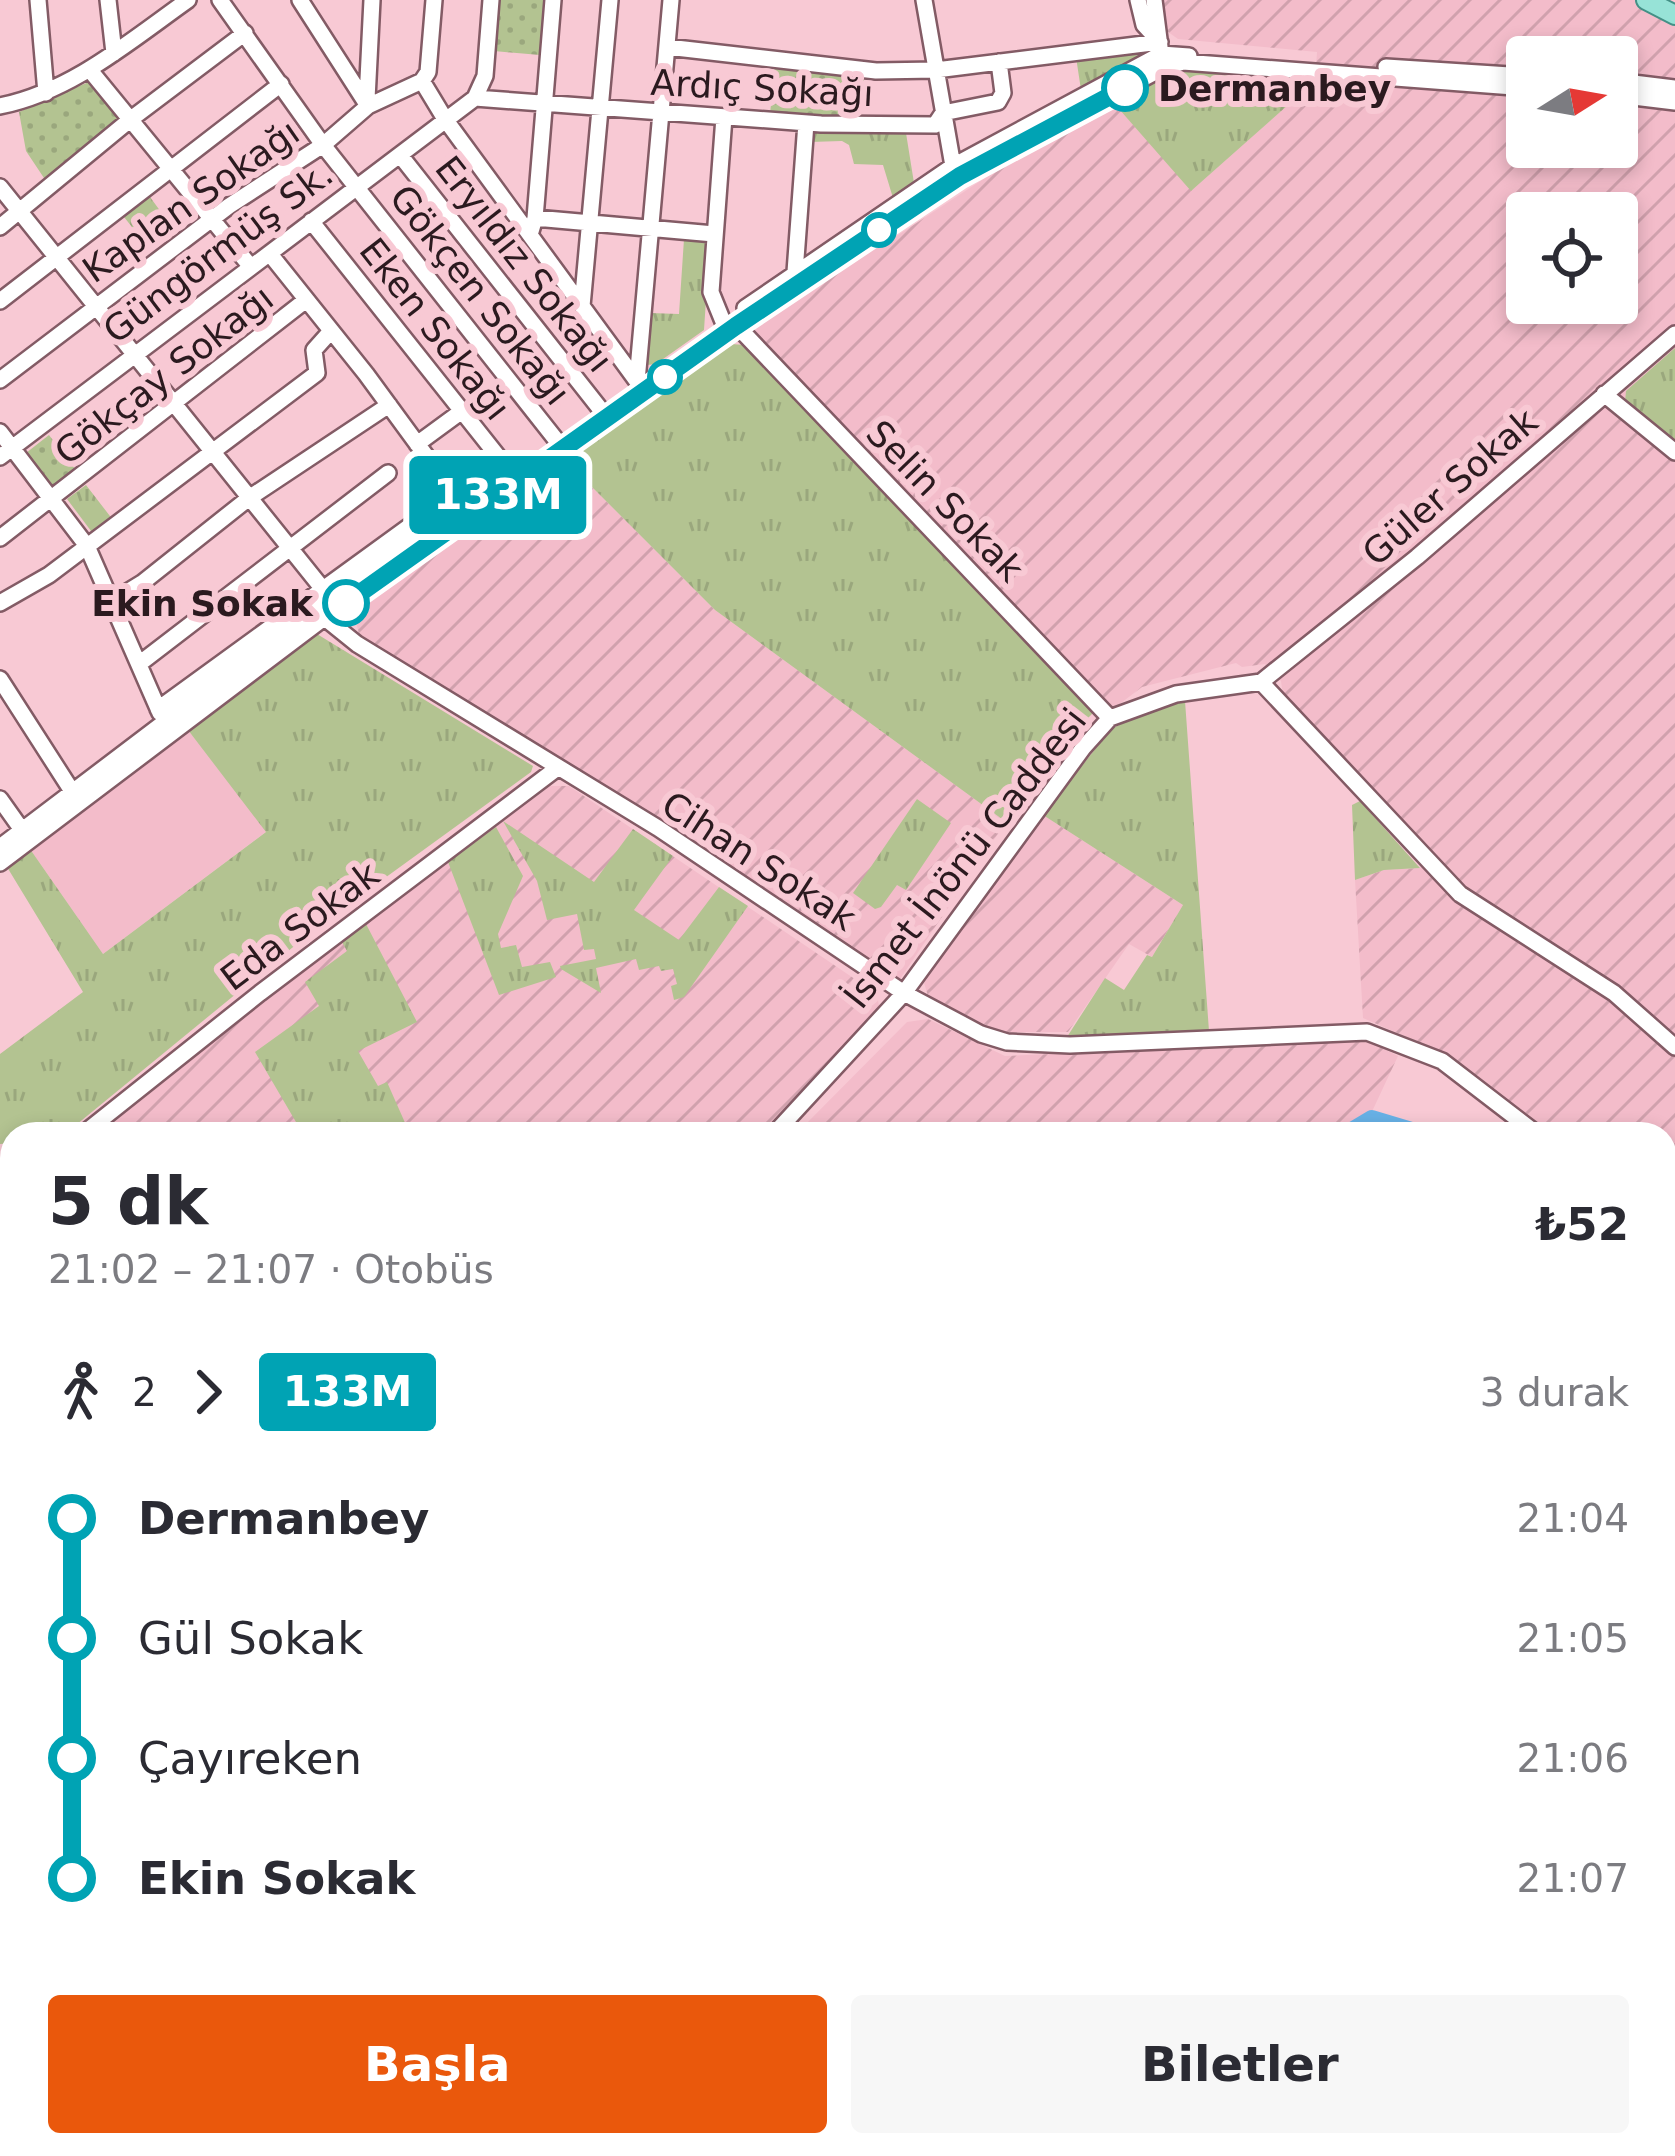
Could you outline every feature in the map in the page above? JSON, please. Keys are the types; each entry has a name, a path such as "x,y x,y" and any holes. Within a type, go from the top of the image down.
{"main road":[{"path":"1646,0 1675,15"}],"street":[{"path":"38,0 46,93"},
{"path":"108,0 113,52"},
{"path":"0,106 46,93 89,69 188,0"},
{"name":"Gökçen Sokağı","path":"220,0 323,145 557,441"},
{"path":"301,0 368,106"},
{"path":"316,24 317,0"},
{"path":"368,106 365,88 372,0"},
{"path":"434,0 428,72 422,81 445,119 532,226 638,383"},
{"path":"475,98 485,76 491,0"},
{"path":"532,226 553,0"},
{"path":"582,306 610,0"},
{"path":"638,383 671,0"},
{"path":"913,0 926,0 952,166"},
{"path":"1138,0 1144,25 1161,55 1183,62 1506,86"},
{"path":"1154,0 1161,55"},
{"path":"0,227 245,33"},
{"path":"667,47 876,71 1161,55 1506,75"},
{"path":"161,715 320,613 730,325 795,272 952,166 1161,55"},
{"path":"0,847 638,383 960,176 1161,55"},
{"name":"Ardıç Sokağı","path":"475,98 806,123 935,125 944,113 998,102 1003,93 999,62"},
{"path":"89,69 251,267"},
{"name":"Kaplan Sokağı","path":"0,380 213,219 323,145 368,106 422,81"},
{"path":"0,301 281,84"},
{"path":"1638,84 1675,88"},
{"path":"1638,97 1675,102"},
{"name":"Güngörmüş Sk.","path":"6,452 475,98"},
{"path":"724,117 711,292 730,325"},
{"path":"795,272 806,123"},
{"name":"Eryıldız Sokağı","path":"400,155 601,410"},
{"path":"0,187 322,588"},
{"name":"Eken Sokağı","path":"311,221 512,474"},
{"path":"532,226 590,223 714,234"},
{"path":"0,863 161,715 322,588 451,496 452,490 270,254"},
{"name":"Gökçay Sokağı","path":"0,538 307,300"},
{"name":"Selin Sokak","path":"730,325 1110,718"},
{"path":"0,603 50,575 317,373 314,350 331,331"},
{"name":"Güler Sokak","path":"1261,682 1417,557 1675,334"},
{"path":"1604,394 1675,452"},
{"path":"111,602 142,584 249,498 388,405"},
{"path":"417,444 462,411"},
{"path":"0,432 6,452 54,500 87,546 161,715"},
{"path":"139,664 388,473"},
{"name":"Cihan Sokak","path":"320,613 357,644 658,828 904,993 981,1034 1007,1042 1070,1045 1367,1032 1442,1061 1522,1122"},
{"path":"0,679 8,707 75,796"},
{"path":"1261,682 1460,894 1614,993 1675,1047"},
{"name":"İsmet İnönü Caddesi","path":"785,1122 904,993 1083,748 1110,718 1177,694 1261,682"},
{"name":"Eda Sokak","path":"98,1122 556,769"},
{"path":"0,799 22,830"}],"shaded area":[{"path":"1160,0 1660,0 1675,8 1675,1122 1538,1122 1448,1055 1363,1018 1355,880 1384,870 1420,868 1434,856 1283,696 1281,681 1265,664 1242,667 1236,663 1142,687 1113,709 748,328 879,235 886,243 985,178 983,174 1112,101 1192,190 1315,81 1317,52 1178,39 1164,29"},
{"path":"566,461 715,610 1006,822 898,982 708,851 359,634 352,605"},
{"path":"188,730 267,831 103,954 30,849"},
{"path":"550,786 569,786 877,994 879,1006 774,1122 102,1122"},
{"path":"1043,815 1183,905 1152,957 1129,944 1068,1032 994,1032 928,996 924,983"},
{"path":"928,1019 1005,1056 1366,1040 1398,1056 1369,1118 1355,1122 808,1122 907,1022"}],"green space":[{"path":"500,0 545,0 540,55 494,51"},
{"path":"1145,48 1146,54 1081,90 1076,57"},
{"path":"774,68 864,77 861,121 770,115"},
{"path":"1187,70 1315,81 1191,191 1112,101 1165,74"},
{"path":"91,81 122,120 48,184 26,151 19,112"},
{"path":"809,133 906,133 914,183 893,198 883,165 854,164 849,145 842,141 810,142"},
{"path":"150,197 161,212 136,232 124,217"},
{"path":"684,239 710,240 704,330 656,364 647,365 650,313 679,314"},
{"path":"731,344 745,345 1095,711 1068,738 1071,745 1016,819 1006,822 715,610 566,461"},
{"path":"1675,348 1675,443 1625,402 1626,391"},
{"path":"49,435 75,469 53,487 26,453"},
{"path":"86,485 113,520 94,535 67,499"},
{"path":"317,634 533,766 531,772 320,925 80,1122 0,1122 0,1054 83,992 7,867 30,849 103,954 266,832 188,730"},
{"path":"1185,701 1209,1031 1067,1037 1105,978 1124,990 1147,955 1152,957 1183,905 1043,815 1111,729"},
{"path":"917,799 951,823 906,890 897,885 875,909 853,893"},
{"path":"1360,801 1420,868 1384,870 1355,880 1352,805"},
{"path":"503,821 594,882 633,829 673,856 634,910 679,940 719,887 748,906 684,997 674,1000 673,969 639,970 636,959 596,968 601,993 561,969 596,959 594,949 584,950 577,914 547,920 537,881"},
{"path":"496,827 523,876 498,934 501,948 516,945 522,967 550,962 556,977 499,995 448,862"},
{"path":"366,924 417,1022 358,1051 378,1086 387,1082 405,1122 296,1122 255,1052 319,1006 305,982 347,951 342,942"}],"waterway":[{"path":"1367,1122 1382,1122"}],"bus line":[{"name":"133M","path":"346,603 736,326 960,176 1125,88"}],"place":[{"name":"Dermanbey","path":"1125,88"},
{"name":"Ekin Sokak","path":"346,603"}]}
